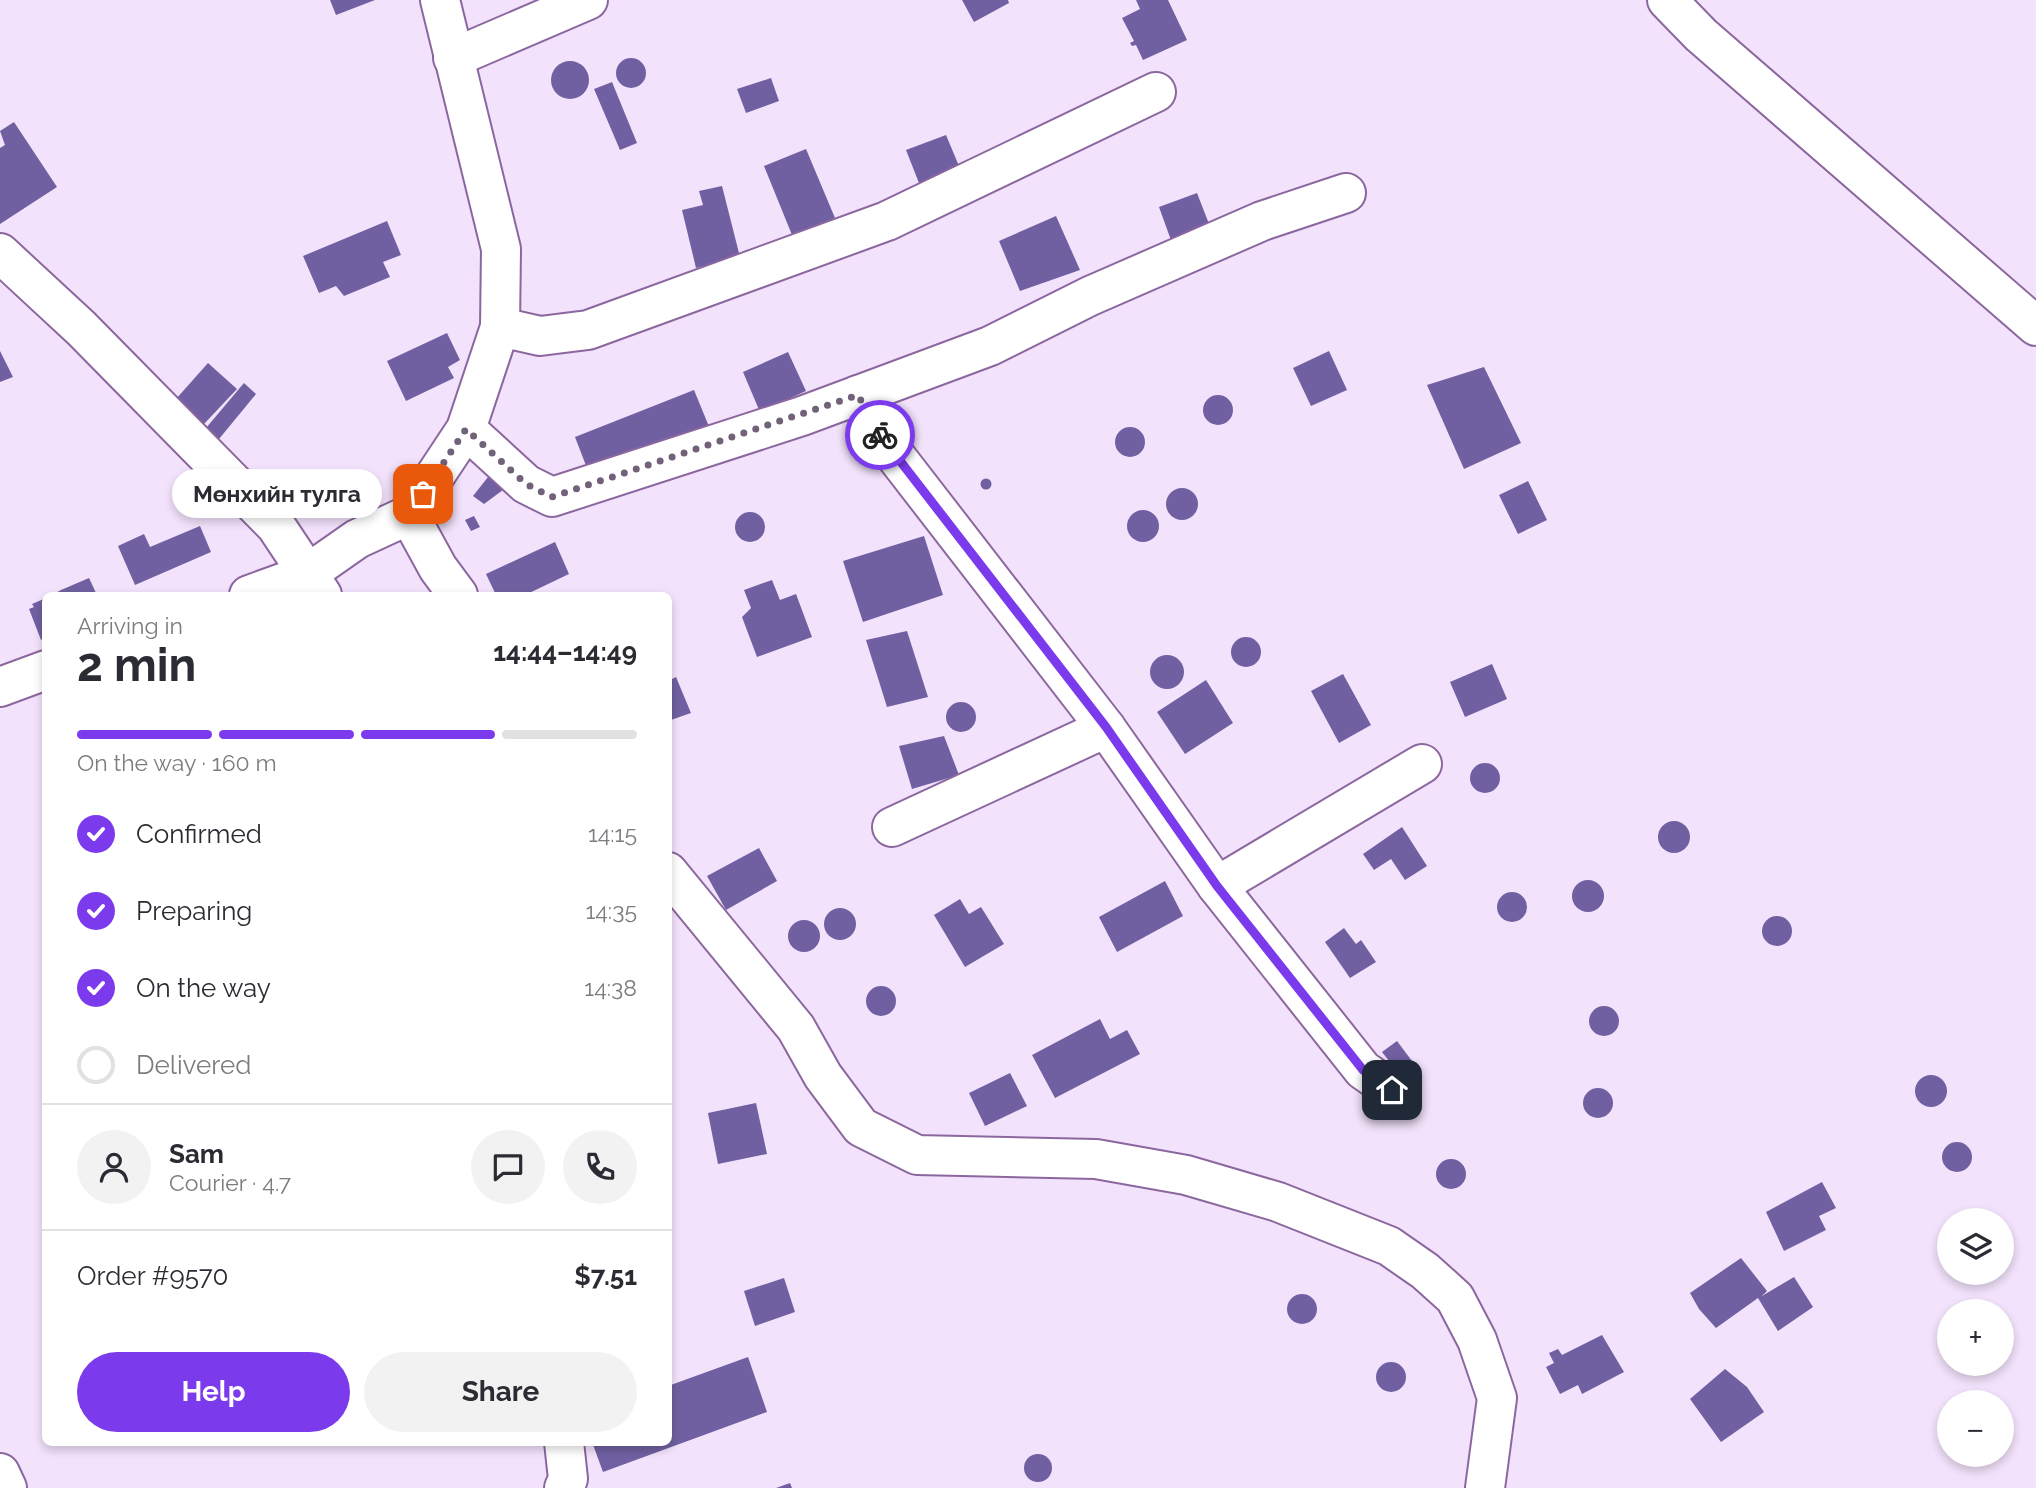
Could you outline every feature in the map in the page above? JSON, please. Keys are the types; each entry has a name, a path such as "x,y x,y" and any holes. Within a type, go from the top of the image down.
{"street":[{"path":"267,592 314,584 357,539 409,515 466,429 500,327 500,249 440,0"},
{"path":"453,58 588,0"},
{"path":"1667,0 1701,35 2036,326"},
{"path":"500,327 540,336 589,330 887,221 1156,92"},
{"path":"466,429 526,484 552,497 858,395 990,346 1090,296 1262,222 1346,193"},
{"path":"0,253 81,328 276,526 314,584"},
{"path":"858,395 877,432 1106,727 1217,886 1363,1070 1392,1090"},
{"path":"409,515 438,568 456,592"},
{"path":"0,687 42,671"},
{"path":"892,827 1106,727"},
{"path":"1217,886 1423,764"},
{"path":"672,877 796,1028 823,1076 861,1127 917,1155 1096,1159 1186,1175 1278,1202 1389,1246 1425,1271 1455,1298 1477,1340 1497,1398 1485,1488"},
{"path":"564,1446 568,1479 564,1488"},
{"path":"0,1473 7,1488"}],"building":[{"path":"330,0 375,0 336,15"},
{"path":"962,0 1008,0 1009,3 974,22"},
{"path":"1136,0 1168,0 1187,40 1143,60 1136,45 1132,46 1130,43 1134,41 1122,18 1140,9"},
{"path":"631,58 642,62 646,73 642,84 631,88 620,84 616,73 620,62"},
{"path":"570,61 584,66 589,80 584,94 570,99 556,94 551,80 556,66"},
{"path":"771,78 779,101 746,113 737,89"},
{"path":"612,82 637,143 620,150 594,89"},
{"path":"14,122 57,187 0,224 0,148 5,145 0,131"},
{"path":"946,135 959,166 919,183 906,150"},
{"path":"806,149 835,218 792,235 764,166"},
{"path":"722,186 740,257 696,268 682,210 703,205 699,191"},
{"path":"1197,193 1211,229 1172,243 1159,207"},
{"path":"1056,216 1080,270 1020,291 999,241"},
{"path":"387,221 401,255 383,262 390,277 344,296 336,286 319,293 303,256"},
{"path":"447,333 460,360 448,367 454,378 406,401 387,361"},
{"path":"0,351 13,377 0,382"},
{"path":"1329,351 1347,390 1311,406 1293,368"},
{"path":"788,352 806,391 760,412 743,372"},
{"path":"208,363 237,389 204,424 176,399"},
{"path":"1484,367 1521,443 1464,469 1427,385"},
{"path":"244,383 256,394 219,439 206,428"},
{"path":"694,390 710,429 590,476 575,437"},
{"path":"1218,395 1229,399 1233,410 1229,421 1218,425 1207,421 1203,410 1207,399"},
{"path":"1130,427 1141,431 1145,442 1141,453 1130,457 1119,453 1115,442 1119,431"},
{"path":"492,472 507,487 484,504 473,496"},
{"path":"986,479 990,480 990,488 986,489 982,488 981,484 982,480"},
{"path":"1528,481 1547,520 1518,534 1499,495"},
{"path":"1182,488 1193,493 1198,504 1193,515 1182,520 1171,515 1166,504 1171,493"},
{"path":"1143,510 1155,514 1159,526 1155,538 1143,542 1131,538 1127,526 1131,514"},
{"path":"750,512 761,516 765,527 761,538 750,542 739,538 735,527 739,516"},
{"path":"474,516 480,527 471,531 465,520"},
{"path":"200,526 211,552 135,585 118,546 144,534 150,547"},
{"path":"924,536 943,595 863,622 843,561"},
{"path":"555,542 569,574 531,592 495,592 486,574"},
{"path":"89,578 96,592 57,592"},
{"path":"772,580 780,600 796,594 812,637 757,657 742,617 751,608 744,590"},
{"path":"42,600 41,640 29,609 34,607 32,604"},
{"path":"907,631 928,697 887,707 866,640"},
{"path":"1246,637 1257,641 1261,652 1257,663 1246,667 1235,663 1231,652 1235,641"},
{"path":"1167,655 1179,660 1184,672 1179,684 1167,689 1155,684 1150,672 1155,660"},
{"path":"1492,664 1507,699 1465,717 1450,682"},
{"path":"1343,674 1371,725 1339,743 1311,691"},
{"path":"676,677 691,713 672,720 672,679"},
{"path":"1206,680 1233,723 1185,754 1157,712"},
{"path":"961,702 972,706 976,717 972,728 961,732 950,728 946,717 950,706"},
{"path":"944,736 959,775 912,789 899,746"},
{"path":"1485,763 1496,767 1500,778 1496,789 1485,793 1474,789 1470,778 1474,767"},
{"path":"1674,821 1685,826 1690,837 1685,848 1674,853 1663,848 1658,837 1663,826"},
{"path":"1402,827 1427,866 1405,880 1391,859 1374,870 1363,854"},
{"path":"759,848 777,881 726,910 707,876"},
{"path":"1588,880 1599,885 1604,896 1599,907 1588,912 1577,907 1572,896 1577,885"},
{"path":"1165,881 1183,916 1117,952 1099,917"},
{"path":"1512,892 1523,896 1527,907 1523,918 1512,922 1501,918 1497,907 1501,896"},
{"path":"960,899 969,914 981,907 1004,944 965,967 934,915"},
{"path":"840,908 851,913 856,924 851,935 840,940 829,935 824,924 829,913"},
{"path":"1777,916 1788,920 1792,931 1788,942 1777,946 1766,942 1762,931 1766,920"},
{"path":"804,920 815,925 820,936 815,947 804,952 793,947 788,936 793,925"},
{"path":"1344,928 1356,944 1361,940 1376,962 1350,978 1325,942"},
{"path":"881,986 892,990 896,1001 892,1012 881,1016 870,1012 866,1001 870,990"},
{"path":"1604,1006 1615,1010 1619,1021 1615,1032 1604,1036 1593,1032 1589,1021 1593,1010"},
{"path":"1100,1019 1110,1039 1127,1030 1140,1054 1055,1098 1032,1055"},
{"path":"1397,1041 1415,1065 1409,1070 1397,1071 1382,1052"},
{"path":"1010,1073 1027,1106 985,1126 969,1093"},
{"path":"1931,1075 1942,1080 1947,1091 1942,1102 1931,1107 1920,1102 1915,1091 1920,1080"},
{"path":"1598,1088 1609,1092 1613,1103 1609,1114 1598,1118 1587,1114 1583,1103 1587,1092"},
{"path":"756,1103 767,1154 718,1164 708,1113"},
{"path":"1957,1142 1968,1146 1972,1157 1968,1168 1957,1172 1946,1168 1942,1157 1946,1146"},
{"path":"1451,1159 1462,1163 1466,1174 1462,1185 1451,1189 1440,1185 1436,1174 1440,1163"},
{"path":"1822,1182 1836,1208 1819,1216 1826,1230 1784,1251 1766,1212"},
{"path":"1741,1258 1767,1291 1762,1296 1794,1277 1813,1307 1778,1331 1758,1298 1716,1328 1699,1309 1690,1293"},
{"path":"784,1278 795,1312 755,1326 744,1291"},
{"path":"1302,1294 1313,1298 1317,1309 1313,1320 1302,1324 1291,1320 1287,1309 1291,1298"},
{"path":"1602,1335 1624,1372 1582,1394 1578,1385 1560,1394 1546,1367 1554,1363 1549,1353 1558,1349 1562,1355"},
{"path":"748,1357 767,1412 603,1472 593,1446 672,1446 672,1385"},
{"path":"1391,1362 1402,1366 1406,1377 1402,1388 1391,1392 1380,1388 1376,1377 1380,1366"},
{"path":"1725,1369 1747,1387 1764,1412 1721,1442 1690,1399"},
{"path":"1038,1454 1048,1458 1052,1468 1048,1478 1038,1482 1028,1478 1024,1468 1028,1458"},
{"path":"790,1483 792,1488 776,1488"}],"way so far":[{"path":"423,494 466,429 526,484 552,497 802,416 858,395 880,435"}],"place":[{"name":"Мөнхийн тулга","path":"423,494"}],"route":[{"path":"880,435 1106,727 1217,886 1363,1070 1392,1090"}]}
